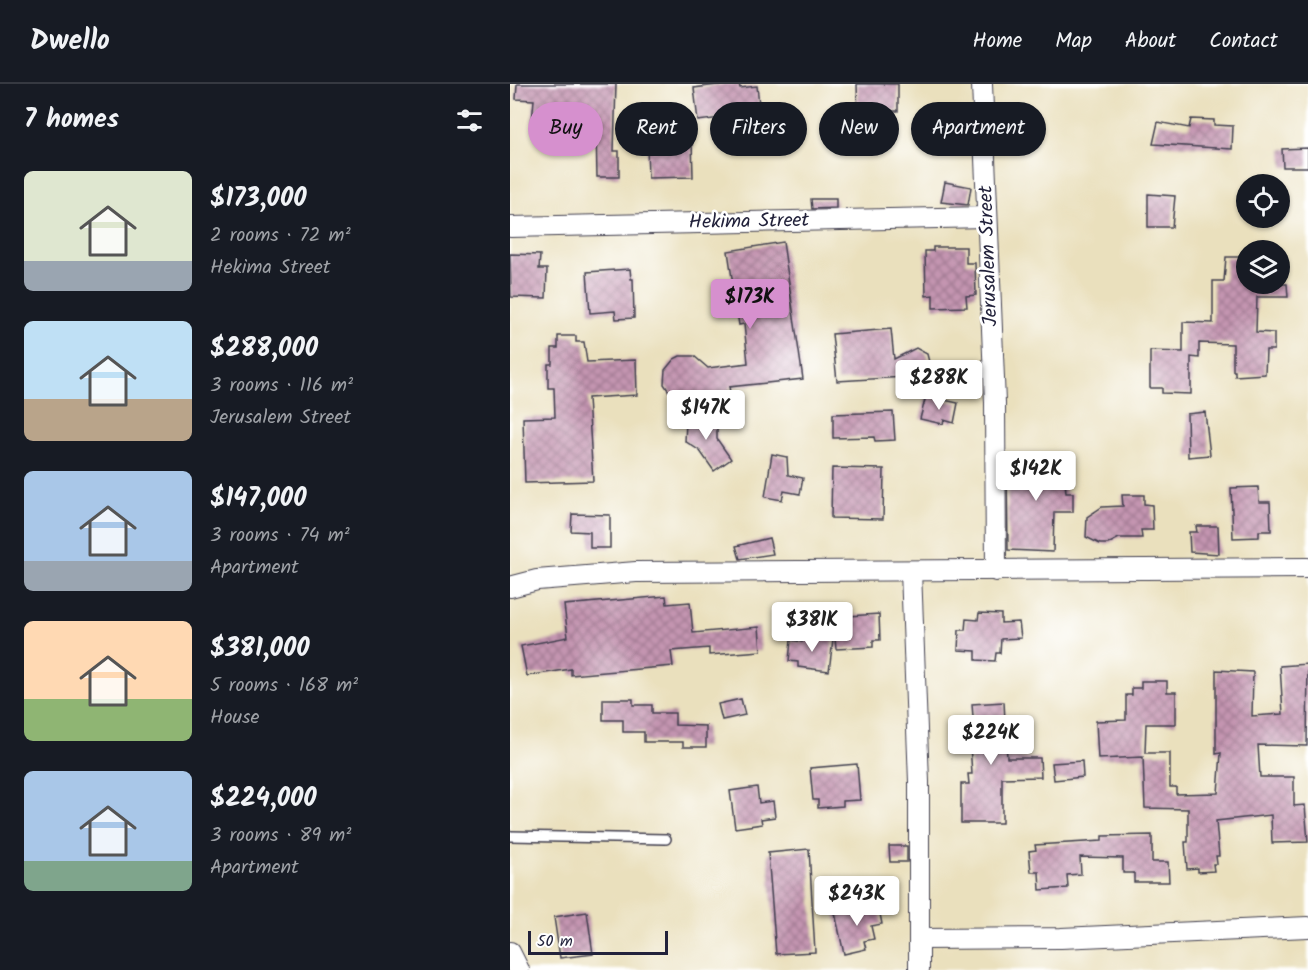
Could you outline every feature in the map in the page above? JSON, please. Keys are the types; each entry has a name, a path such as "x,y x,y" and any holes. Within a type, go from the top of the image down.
{"street":[{"name":"Jerusalem Street","path":"982,84 995,403 996,572"},
{"name":"Hekima Street","path":"510,227 987,217"},
{"path":"510,587 537,580 636,572 996,572 1308,568"},
{"path":"911,571 919,782 919,970"},
{"path":"920,939 1061,938 1308,927"},
{"path":"510,952 519,970"}],"lane":[{"path":"510,836 666,839"}],"building":[{"path":"517,84 616,84 614,151 615,156 619,156 619,177 597,177 597,156 603,156 603,102 534,102 534,100 516,99"},
{"path":"725,84 739,84 740,88 757,86 759,102 710,102 710,119 698,121 698,102 696,102 694,88"},
{"path":"857,84 898,84 898,102 858,102"},
{"path":"1191,119 1214,120 1214,125 1233,126 1232,149 1153,144 1158,122 1189,128"},
{"path":"1308,148 1308,167 1283,167 1282,149"},
{"path":"647,156 692,156 693,177 648,178"},
{"path":"945,182 971,187 968,205 941,202"},
{"path":"1148,194 1175,196 1172,227 1148,227"},
{"path":"811,199 836,199 836,208 812,209"},
{"path":"783,242 803,379 729,387 730,392 678,399 672,396 664,384 665,370 674,359 680,356 694,356 708,368 748,363 744,324 739,325 728,251"},
{"path":"933,247 966,247 966,263 975,263 976,295 966,296 967,307 933,308 933,295 926,296 925,251 933,251"},
{"path":"510,254 540,255 539,269 547,269 546,298 511,297"},
{"path":"1226,257 1236,257 1236,294 1288,294 1288,297 1257,297 1256,332 1274,333 1274,350 1266,350 1265,374 1235,376 1233,344 1199,343 1199,358 1191,357 1191,394 1162,393 1162,388 1150,388 1150,351 1183,352 1183,322 1213,323 1213,281 1224,281"},
{"path":"630,269 631,279 633,279 634,318 616,319 615,311 590,313 587,272"},
{"path":"891,329 894,359 916,348 927,354 930,366 922,376 837,381 832,334"},
{"path":"558,336 576,336 576,342 584,342 587,362 636,360 637,395 588,398 593,481 525,483 523,418 555,417 554,388 548,388 548,364 552,364 552,348 558,348"},
{"path":"926,396 958,403 954,423 944,420 943,424 920,419"},
{"path":"893,412 895,440 875,441 874,437 833,438 833,414"},
{"path":"1205,412 1210,455 1188,457 1187,414"},
{"path":"702,414 717,424 717,439 731,459 714,471 700,451 685,441 686,423"},
{"path":"772,454 787,457 788,475 803,478 800,494 784,491 782,500 765,497"},
{"path":"1063,455 1066,493 1073,493 1073,512 1054,512 1053,552 1008,550 1007,462 1033,462 1033,457"},
{"path":"832,468 884,469 883,519 831,518"},
{"path":"1258,487 1259,502 1270,502 1271,531 1259,531 1259,537 1233,538 1231,488"},
{"path":"1122,495 1144,495 1144,504 1152,505 1153,530 1141,530 1142,538 1119,538 1108,544 1100,544 1086,537 1087,517 1102,507 1123,506"},
{"path":"572,514 610,515 610,548 590,548 590,532 571,531"},
{"path":"1196,526 1218,526 1219,554 1190,552 1189,532 1197,532"},
{"path":"769,538 773,554 740,559 736,546"},
{"path":"666,596 667,604 690,602 693,633 759,627 761,651 709,655 709,648 671,651 673,666 571,675 571,669 527,676 521,646 568,637 564,605"},
{"path":"979,613 1001,614 1001,623 1019,622 1021,638 1001,639 1000,653 996,653 995,661 976,660 976,651 958,650 959,630 965,630 966,619 978,620"},
{"path":"879,614 880,640 873,640 873,647 836,649 833,617"},
{"path":"803,636 833,639 829,671 798,667 798,662 789,661 791,640 802,642"},
{"path":"1308,664 1307,746 1258,745 1260,777 1294,777 1294,806 1305,805 1308,842 1272,843 1271,815 1216,821 1219,856 1216,856 1217,864 1213,864 1214,871 1198,872 1198,868 1187,869 1185,842 1188,842 1188,809 1145,808 1143,757 1098,759 1096,721 1126,720 1126,695 1132,695 1132,688 1141,688 1141,681 1167,681 1167,692 1176,692 1176,724 1146,724 1145,753 1170,753 1170,787 1176,787 1176,794 1218,793 1221,753 1216,754 1216,670 1253,672 1252,716 1283,714 1280,666"},
{"path":"603,699 633,699 633,705 652,705 652,713 675,713 675,725 706,726 706,747 683,747 683,742 644,742 644,732 623,732 623,720 603,720"},
{"path":"741,699 745,715 722,720 718,704"},
{"path":"1004,702 1007,758 1040,758 1041,777 1002,778 1002,823 961,823 961,784 969,784 968,774 972,774 969,730 974,730 972,704"},
{"path":"1082,761 1083,777 1054,780 1052,763"},
{"path":"857,764 860,800 843,801 843,806 818,808 818,800 813,800 810,768"},
{"path":"757,787 759,803 773,801 775,817 761,819 762,824 735,828 730,791"},
{"path":"1152,835 1152,862 1168,862 1169,882 1134,882 1134,873 1123,873 1123,858 1080,857 1081,874 1067,875 1068,888 1040,890 1039,872 1031,872 1029,851 1036,850 1035,845 1102,841 1102,836"},
{"path":"889,846 907,846 907,862 890,862"},
{"path":"809,849 815,952 776,954 768,853"},
{"path":"878,904 882,924 871,926 874,939 864,941 866,949 844,954 835,913"},
{"path":"587,912 593,954 560,958 554,917"}]}
